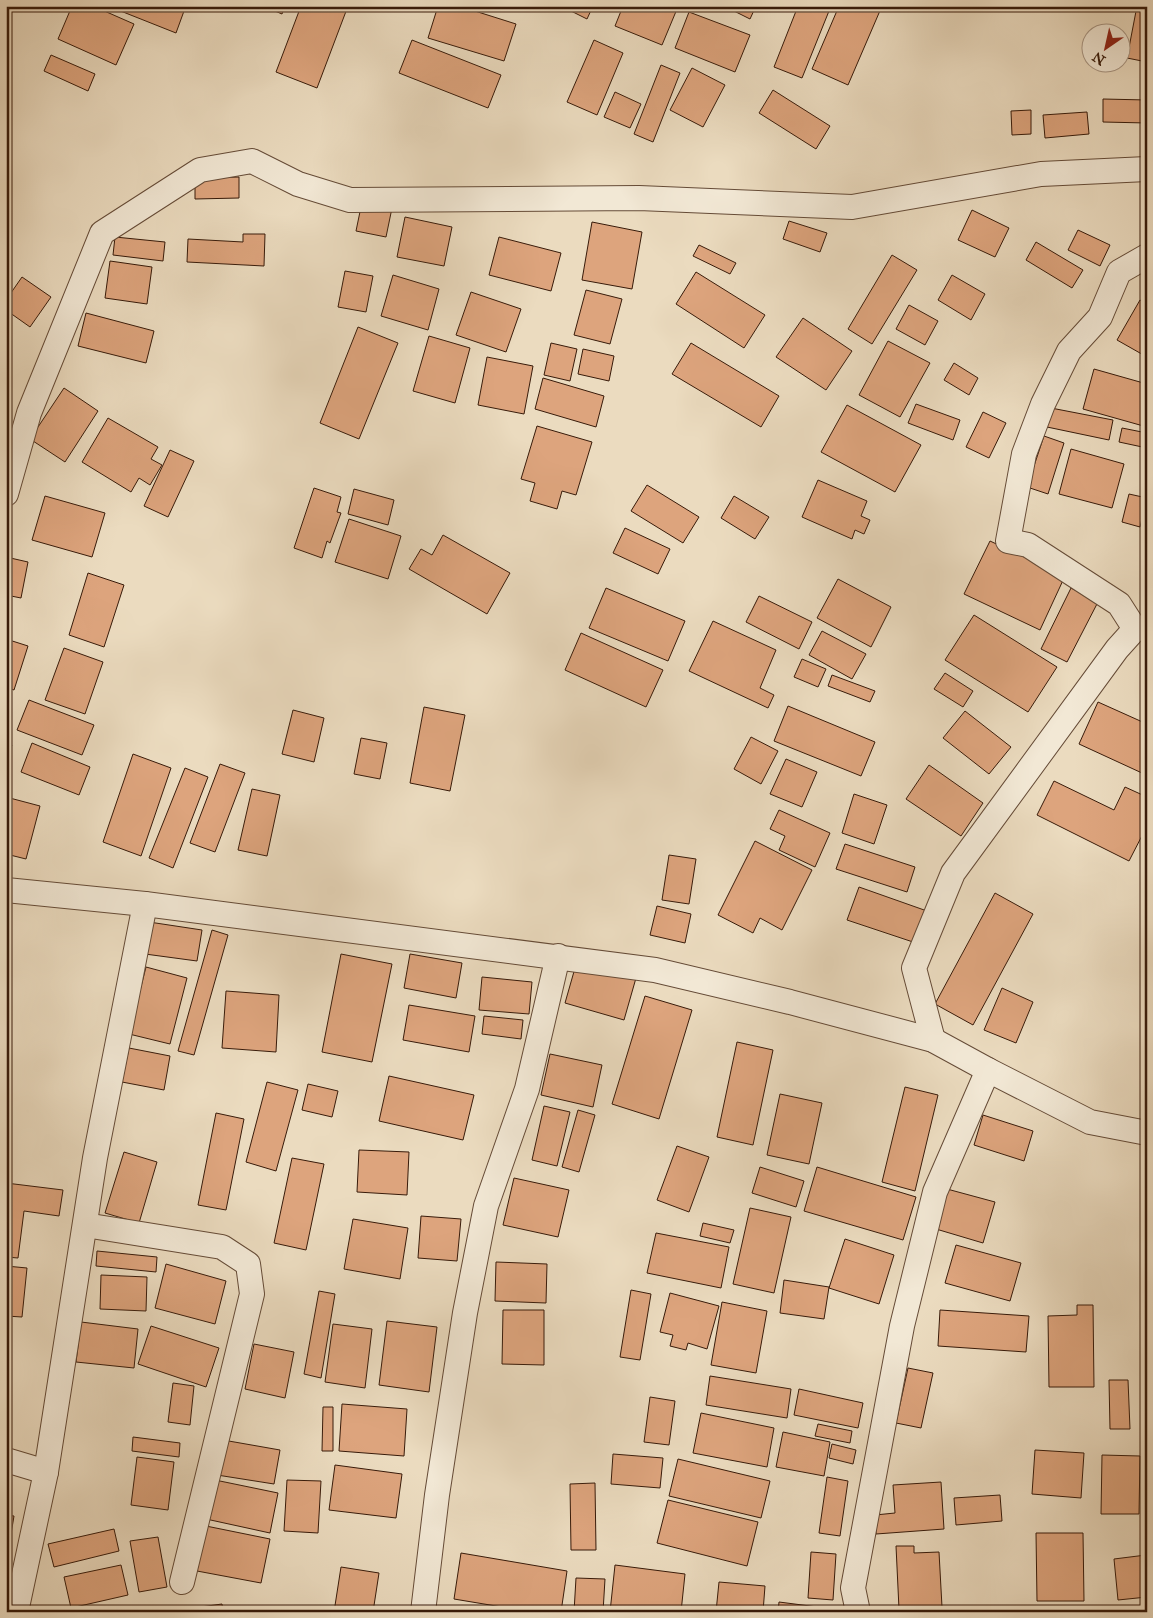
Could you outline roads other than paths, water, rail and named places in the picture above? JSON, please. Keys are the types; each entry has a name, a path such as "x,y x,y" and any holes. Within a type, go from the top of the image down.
{"street":[{"path":"6,494 29,413 102,233 200,170 252,161 298,184 350,200 639,198 852,207 1041,174 1147,168"},
{"path":"933,1040 914,968 953,873 1117,649 1135,629 1119,604 1028,544 1008,541 1024,454 1043,404 1069,351 1100,317 1119,272 1147,256"},
{"path":"6,890 145,904 655,970 790,1002 933,1040 1090,1122 1147,1133"},
{"path":"16,1612 46,1472 95,1158 145,904"},
{"path":"423,1612 437,1495 465,1313 486,1206 527,1090 558,956"},
{"path":"858,1612 853,1588 902,1326 935,1192 988,1070"},
{"path":"85,1225 222,1248 248,1264 252,1294 182,1582"},
{"path":"6,1460 46,1472"}]}
